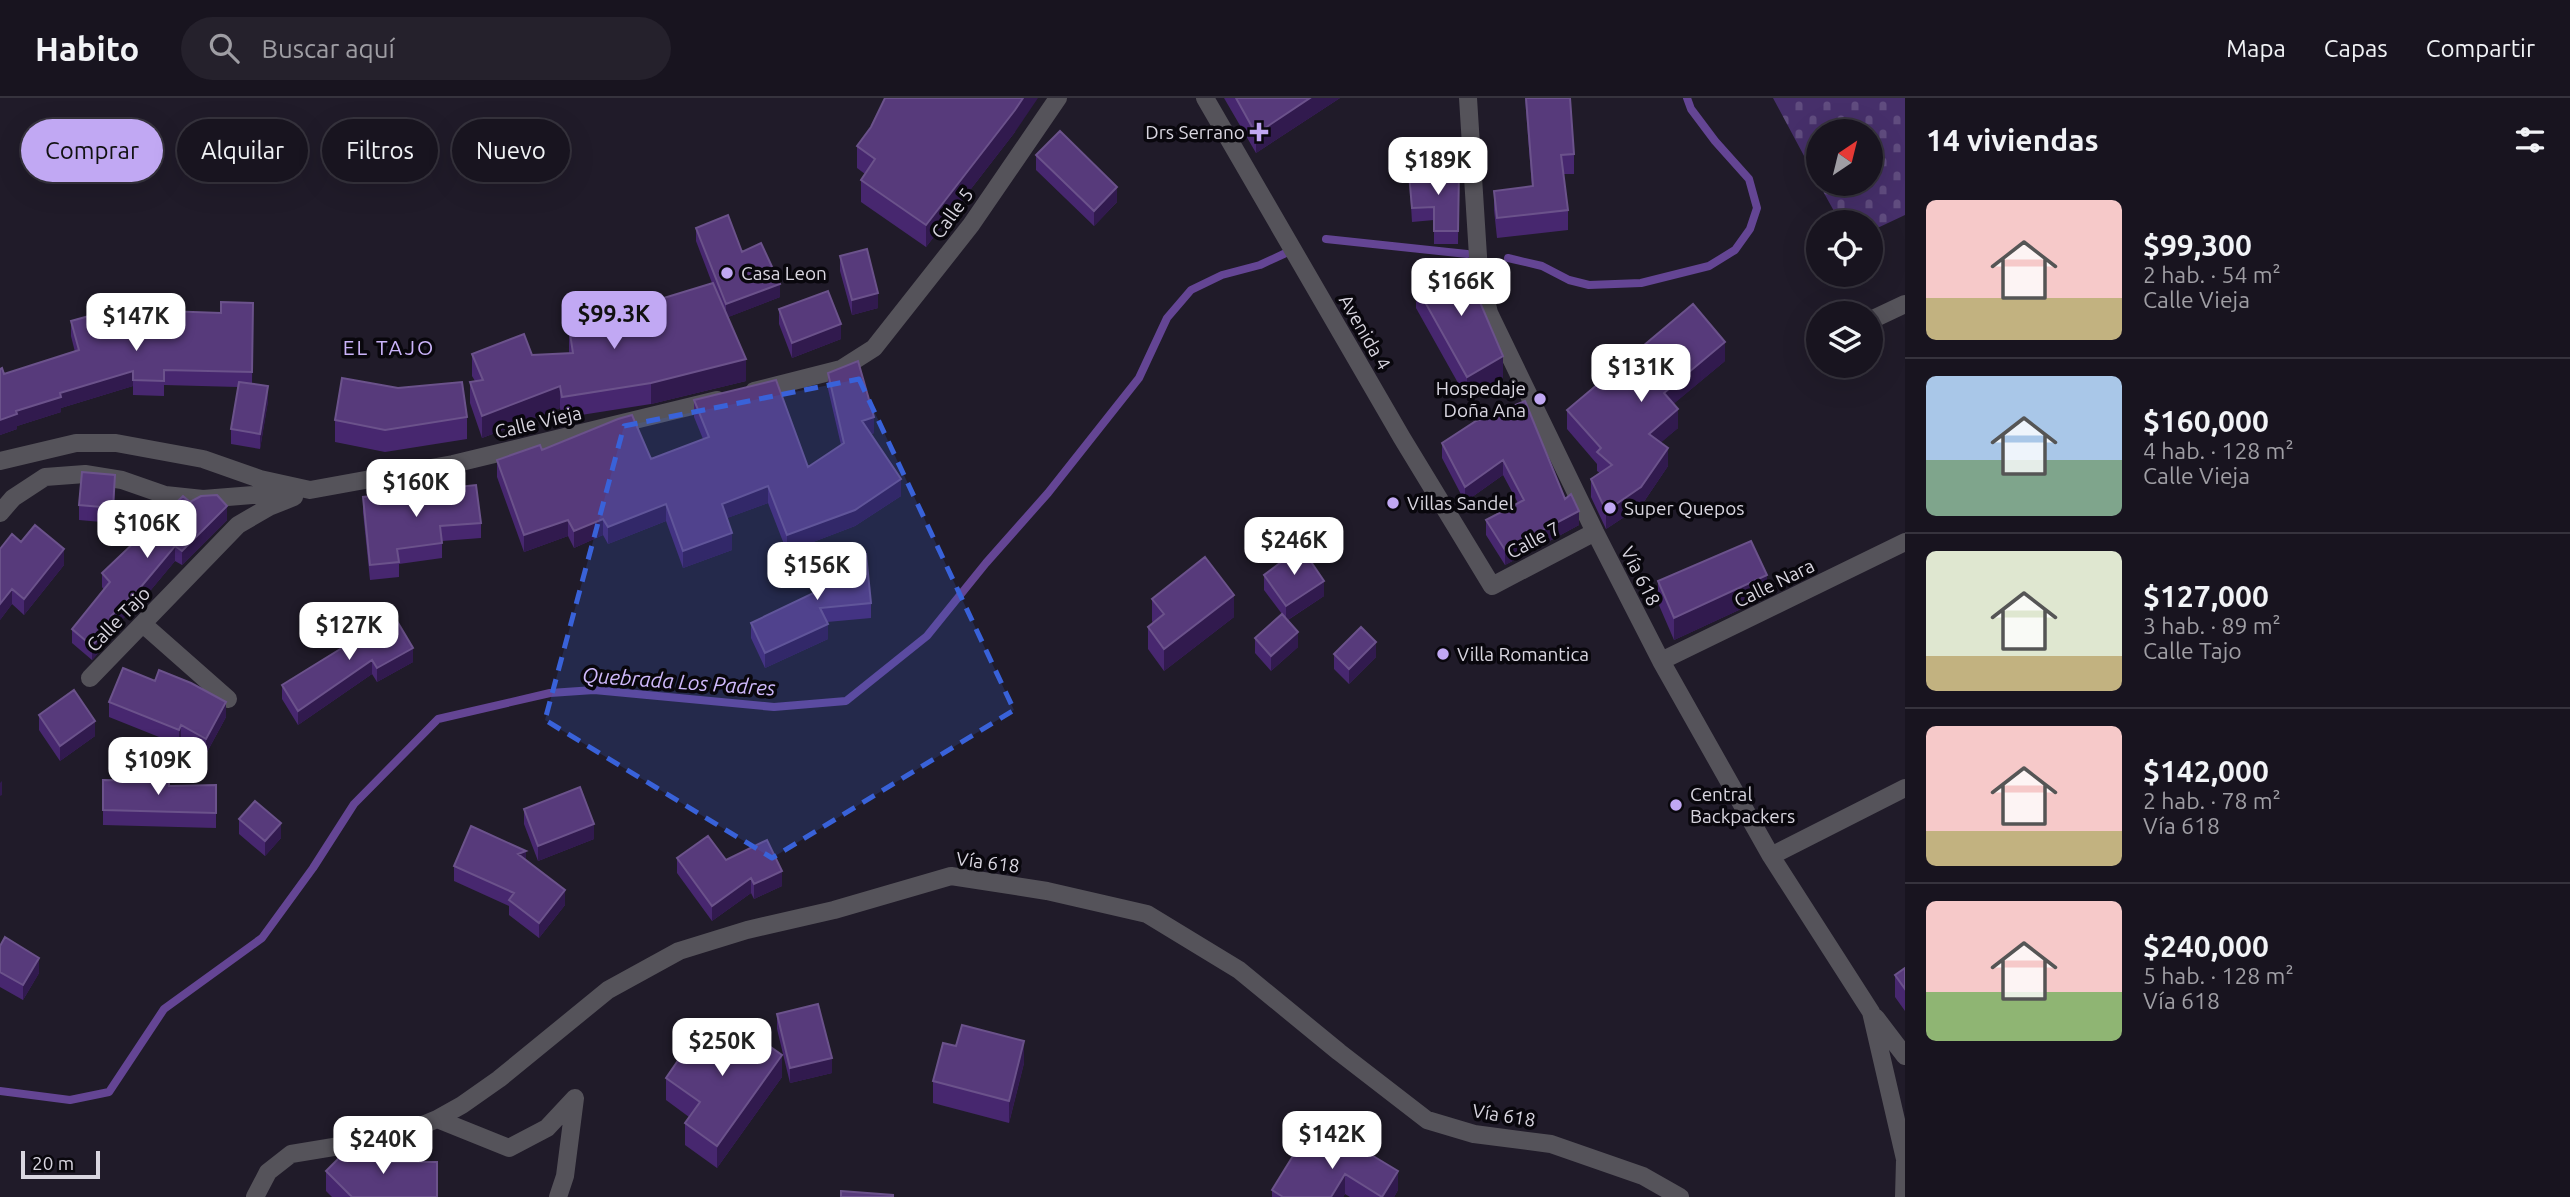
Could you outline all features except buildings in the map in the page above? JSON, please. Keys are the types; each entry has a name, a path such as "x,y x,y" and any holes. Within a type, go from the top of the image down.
{"street":[{"name":"Calle 5","path":"874,348 971,225 1058,98"},
{"name":"Avenida 4","path":"1205,98 1402,438 1492,586"},
{"name":"Vía 618","path":"1468,98 1479,272 1489,313 1661,661 1771,856 1871,1012 1905,1160 1904,1197"},
{"path":"1883,314 1905,304"},
{"name":"Calle Vieja","path":"0,461 76,443 116,443 203,459 260,479 310,490 453,464 841,369 874,348"},
{"path":"0,513 13,498 45,477 85,474 122,480 165,495 203,499 310,490"},
{"name":"Calle Tajo","path":"90,678 239,525 269,507 310,490"},
{"name":"Calle 7","path":"1492,586 1595,532"},
{"name":"Calle Nara","path":"1661,661 1905,541"},
{"path":"143,624 228,699"},
{"path":"1771,856 1905,788"},
{"name":"Vía 618","path":"255,1197 268,1171 291,1154 394,1137 437,1119 499,1079 608,990 678,951 951,876 1047,891 1147,914 1239,970 1427,1120 1474,1134 1551,1144 1643,1176 1681,1197"},
{"path":"1871,1012 1905,1056"},
{"path":"437,1119 509,1147 547,1128 575,1098 565,1176 558,1197"}],"highlighted area":[{"path":"859,379 1014,710 772,858 545,720 624,426"}],"green space":[{"path":"1773,98 1905,98 1905,215 1883,225 1883,210 1833,210 1826,196 1883,196 1883,119 1806,119 1806,160"}],"waterway":[{"name":"Quebrada Los Padres","path":"1508,258 1542,266 1569,280 1589,285 1641,283 1709,266 1735,250 1750,229 1757,208 1749,179 1715,141 1691,109 1687,98"},
{"name":"Quebrada Los Padres","path":"1326,239 1467,254"},
{"name":"Quebrada Los Padres","path":"0,1091 70,1100 109,1092 164,1009 262,938 313,868 354,804 438,719 550,693 594,690 774,707 846,701 927,636 986,563 1048,493 1139,378 1167,318 1191,290 1222,275 1260,265 1288,252"}],"place":[{"name":"Drs Serrano","path":"1259,132"},
{"name":"Casa Leon","path":"727,273"},
{"name":"Hospedaje Doña Ana","path":"1540,399"},
{"name":"Villas Sandel","path":"1393,503"},
{"name":"Super Quepos","path":"1610,508"},
{"name":"Villa Romantica","path":"1443,654"},
{"name":"Central Backpackers","path":"1676,805"}],"district":[{"name":"EL TAJO","path":"389,347"}]}
